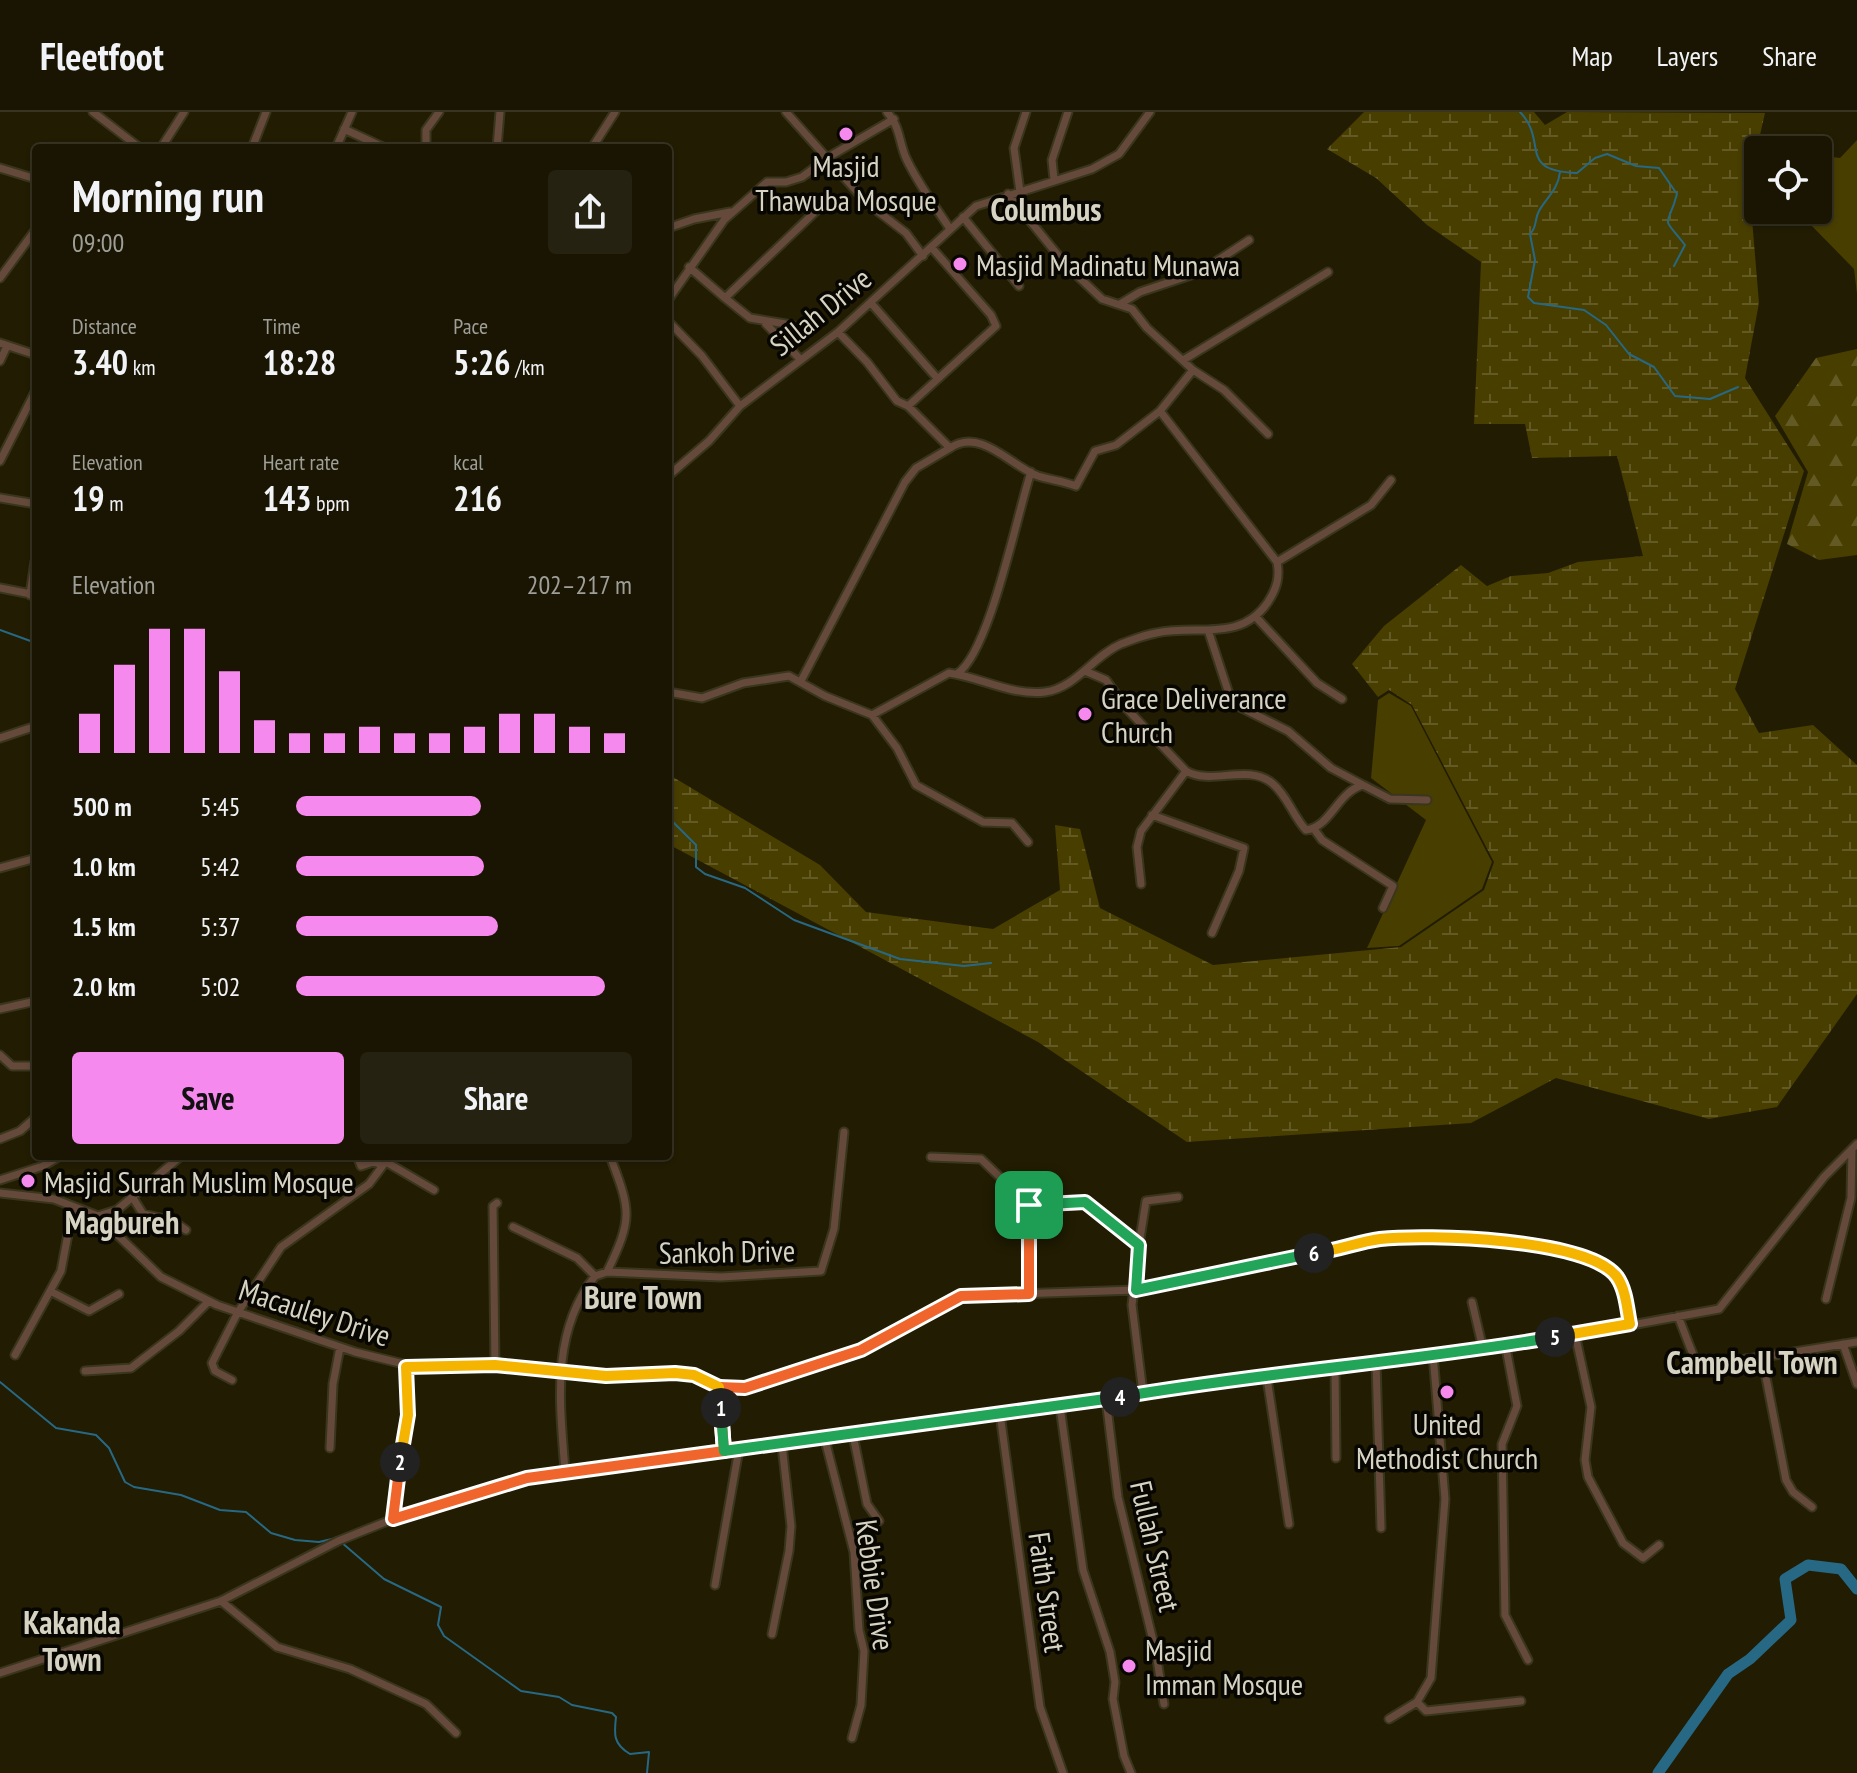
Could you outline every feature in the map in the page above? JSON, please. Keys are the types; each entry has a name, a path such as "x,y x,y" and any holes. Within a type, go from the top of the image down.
{"street":[{"path":"93,112 135,144"},
{"path":"164,144 184,112"},
{"path":"254,144 266,112"},
{"path":"338,144 352,112"},
{"path":"426,144 426,130 439,112"},
{"path":"497,144 500,112"},
{"path":"595,144 615,112"},
{"path":"786,112 867,203 906,233 923,256"},
{"path":"887,112 894,119 910,166 950,229"},
{"path":"1020,192 1014,148 1026,112"},
{"path":"1054,179 1052,160 1068,112"},
{"name":"Sillah Drive","path":"672,473 709,441 740,406 799,358 838,332 976,206 1092,169 1119,154 1150,112"},
{"path":"672,294 730,212 767,182 794,180 894,119"},
{"path":"344,129 376,144"},
{"path":"0,168 32,178"},
{"path":"1008,194 1066,265 1102,299 1132,309 1147,328 1185,359 1193,370 1224,390 1268,434"},
{"path":"725,298 816,211"},
{"path":"672,227 730,212"},
{"path":"963,217 1019,286"},
{"path":"0,278 32,234"},
{"path":"1118,305 1140,292 1200,272 1249,240"},
{"path":"908,406 996,326 991,315 932,248"},
{"path":"689,267 743,315 765,323 792,325"},
{"path":"1185,359 1328,272"},
{"path":"871,303 937,378"},
{"path":"765,323 799,358"},
{"path":"672,325 702,356 740,406"},
{"path":"838,332 867,362 892,396 908,406 950,448"},
{"path":"0,361 4,344 32,354"},
{"path":"801,681 905,482 916,468 963,442 994,450 1031,472 1079,484 1095,451 1116,445 1160,411 1169,395 1193,370"},
{"path":"0,461 32,397"},
{"path":"25,410 32,414"},
{"path":"872,715 940,676 957,674 1037,692 1064,687 1109,649 1131,640 1158,632 1209,633 1256,617 1275,590 1280,576 1277,562 1160,411"},
{"path":"957,674 974,654 996,596 1031,472"},
{"path":"1277,562 1371,505 1391,480"},
{"path":"0,498 32,503"},
{"path":"0,588 32,595"},
{"path":"1256,617 1317,683 1342,699"},
{"path":"1209,633 1232,703 1288,731 1331,768 1390,799 1427,800"},
{"path":"1085,671 1106,680 1127,709 1186,771 1196,776 1258,775 1280,790 1303,828 1314,829 1328,844 1393,886 1383,908"},
{"path":"672,693 702,698 775,676 801,681 825,696 872,715 897,748 916,785 975,819 1016,825 1028,842"},
{"path":"0,738 32,727"},
{"path":"1141,884 1137,847 1141,831 1186,771"},
{"path":"1314,829 1345,793 1363,785"},
{"path":"1152,815 1244,848 1239,871 1212,933"},
{"path":"0,868 32,859"},
{"path":"0,1009 32,1002"},
{"path":"0,1055 12,1066 32,1066"},
{"path":"0,1139 20,1131 32,1120"},
{"name":"Sankoh Drive","path":"595,1276 607,1272 780,1276 821,1271 834,1229 844,1132"},
{"path":"1826,1299 1851,1198 1854,1146"},
{"path":"0,1673 221,1601 341,1540 393,1519 476,1491 565,1471 825,1440 1433,1354 1506,1348 1721,1308 1824,1177 1854,1146"},
{"path":"931,1157 987,1162 1029,1205 1029,1294"},
{"path":"0,1180 24,1174 52,1160"},
{"path":"98,1216 117,1210 133,1198 142,1185 176,1160"},
{"path":"359,1160 361,1166 386,1161 434,1190"},
{"path":"607,1272 626,1231 628,1210 611,1160"},
{"path":"232,1380 212,1367 238,1312 281,1247 369,1184 386,1161"},
{"name":"Macauley Drive","path":"0,1193 33,1194 98,1216 161,1277 209,1301 406,1367 495,1365 606,1376 675,1373 694,1375 719,1387 745,1388 861,1350 961,1296 1136,1290 1334,1251 1371,1240 1426,1237 1480,1242 1515,1240 1580,1255 1602,1264 1618,1278 1630,1324"},
{"path":"1143,1393 1132,1305 1146,1201 1178,1197"},
{"path":"133,1198 143,1214 173,1221 186,1230"},
{"path":"1029,1205 1085,1202 1139,1245"},
{"path":"495,1365 493,1206 497,1203"},
{"path":"15,1355 52,1292 63,1263 73,1208"},
{"path":"513,1227 577,1258 595,1276 572,1315 559,1372 565,1471"},
{"path":"52,1292 89,1311 119,1294"},
{"path":"85,1371 131,1368 179,1331 209,1301"},
{"path":"1472,1302 1483,1349"},
{"path":"1678,1316 1697,1365 1857,1342"},
{"path":"1575,1334 1591,1407 1585,1460 1588,1477 1601,1506 1629,1550 1643,1558 1659,1545"},
{"path":"1843,1344 1857,1384"},
{"path":"330,1448 333,1384 340,1347"},
{"path":"1506,1348 1517,1406 1502,1444 1505,1615 1528,1660"},
{"path":"1389,1719 1417,1702 1431,1678 1445,1499 1433,1354"},
{"path":"1762,1357 1786,1480 1793,1492 1812,1507"},
{"path":"1376,1363 1381,1528"},
{"path":"393,1519 408,1415 406,1367"},
{"path":"1335,1368 1336,1458"},
{"path":"1267,1378 1289,1524"},
{"path":"719,1387 724,1451"},
{"name":"Fullah Street","path":"1106,1399 1118,1497 1156,1653 1164,1704"},
{"path":"1060,1407 1083,1570 1110,1652 1115,1682 1113,1699 1123,1751 1131,1773"},
{"name":"Faith Street","path":"1000,1414 1040,1707 1063,1773"},
{"path":"853,1435 867,1504 879,1521"},
{"name":"Kebbie Drive","path":"825,1440 854,1552 859,1630 864,1651 861,1705 852,1738"},
{"path":"772,1634 791,1526 782,1445"},
{"path":"715,1585 739,1449"},
{"path":"221,1601 277,1647 350,1669 426,1704 456,1733"},
{"path":"1417,1702 1426,1711 1521,1701"}],"green space":[{"path":"1364,112 1534,112 1545,125 1567,112 1765,113 1760,136 1744,136 1744,224 1752,224 1759,303 1745,378 1804,471 1735,689 1759,733 1813,725 1857,765 1857,994 1777,1107 1709,1119 1556,1078 1471,1123 1187,1142 1038,1042 672,846 672,776 820,865 866,912 993,929 1060,890 1055,825 1080,829 1100,908 1213,965 1401,947 1484,890 1494,862 1412,705 1389,690 1378,697 1352,664 1384,626 1461,565 1487,586 1511,576 1548,573 1578,562 1643,556 1617,456 1532,458 1525,424 1474,424 1481,262 1427,225 1376,178 1327,149"},
{"path":"1857,140 1857,294 1854,269 1810,224 1832,224 1832,157 1840,158"},
{"path":"1857,349 1857,555 1819,560 1787,544 1808,472 1775,416 1816,358"},
{"path":"1389,693 1411,706 1492,862 1482,889 1399,946 1367,948 1426,820 1371,778 1378,700"}],"waterway":[{"path":"1520,112 1533,134 1536,153 1546,167 1577,173 1595,158 1607,154 1636,166 1659,168 1677,194 1669,225 1685,245 1674,266"},
{"path":"1560,172 1557,184 1539,211 1530,234 1535,260 1528,297 1534,303 1584,310 1606,325 1629,354 1654,367 1675,396 1710,399 1738,387"},
{"path":"0,630 32,642"},
{"path":"672,821 696,845 696,867 705,874 745,888 794,920 900,959 964,966 991,963"},
{"path":"0,1382 56,1428 96,1435 109,1448 125,1482 134,1487 181,1495 220,1510 246,1512 271,1533 295,1540 319,1542 336,1538"},
{"path":"341,1542 384,1579 441,1607 438,1625 444,1636 521,1691 559,1697 572,1705 612,1713 616,1717 615,1734 620,1746 630,1754 649,1752 647,1773"},
{"path":"1658,1773 1728,1674 1750,1659 1791,1620 1785,1579 1808,1565 1841,1569 1857,1589"}],"place":[{"name":"Masjid Thawuba Mosque","path":"846,134"},
{"name":"Masjid Madinatu Munawa","path":"960,264"},
{"name":"Grace Deliverance Church","path":"1085,714"},
{"name":"Masjid Surrah Muslim Mosque","path":"28,1181"},
{"name":"United Methodist Church","path":"1447,1392"},
{"name":"Masjid Imman Mosque","path":"1129,1666"}],"district":[{"name":"Columbus","path":"1046,209"},
{"name":"Magbureh","path":"122,1222"},
{"name":"Bure Town","path":"643,1297"},
{"name":"Campbell Town","path":"1752,1362"},
{"name":"Kakanda Town","path":"72,1640"}],"route":[{"path":"1029,1205 1029,1294 954,1298 917,1322 861,1350 745,1388 733,1390 719,1387 724,1451 527,1478 476,1491 393,1519 408,1415 406,1367 495,1365 606,1376 694,1375 719,1387 724,1451 825,1440 1433,1354 1506,1348 1630,1324 1618,1278 1602,1264 1580,1255 1515,1240 1489,1243 1426,1237 1371,1240 1334,1251 1283,1258 1136,1290 1139,1245 1092,1204 1081,1201 1029,1205"}]}
